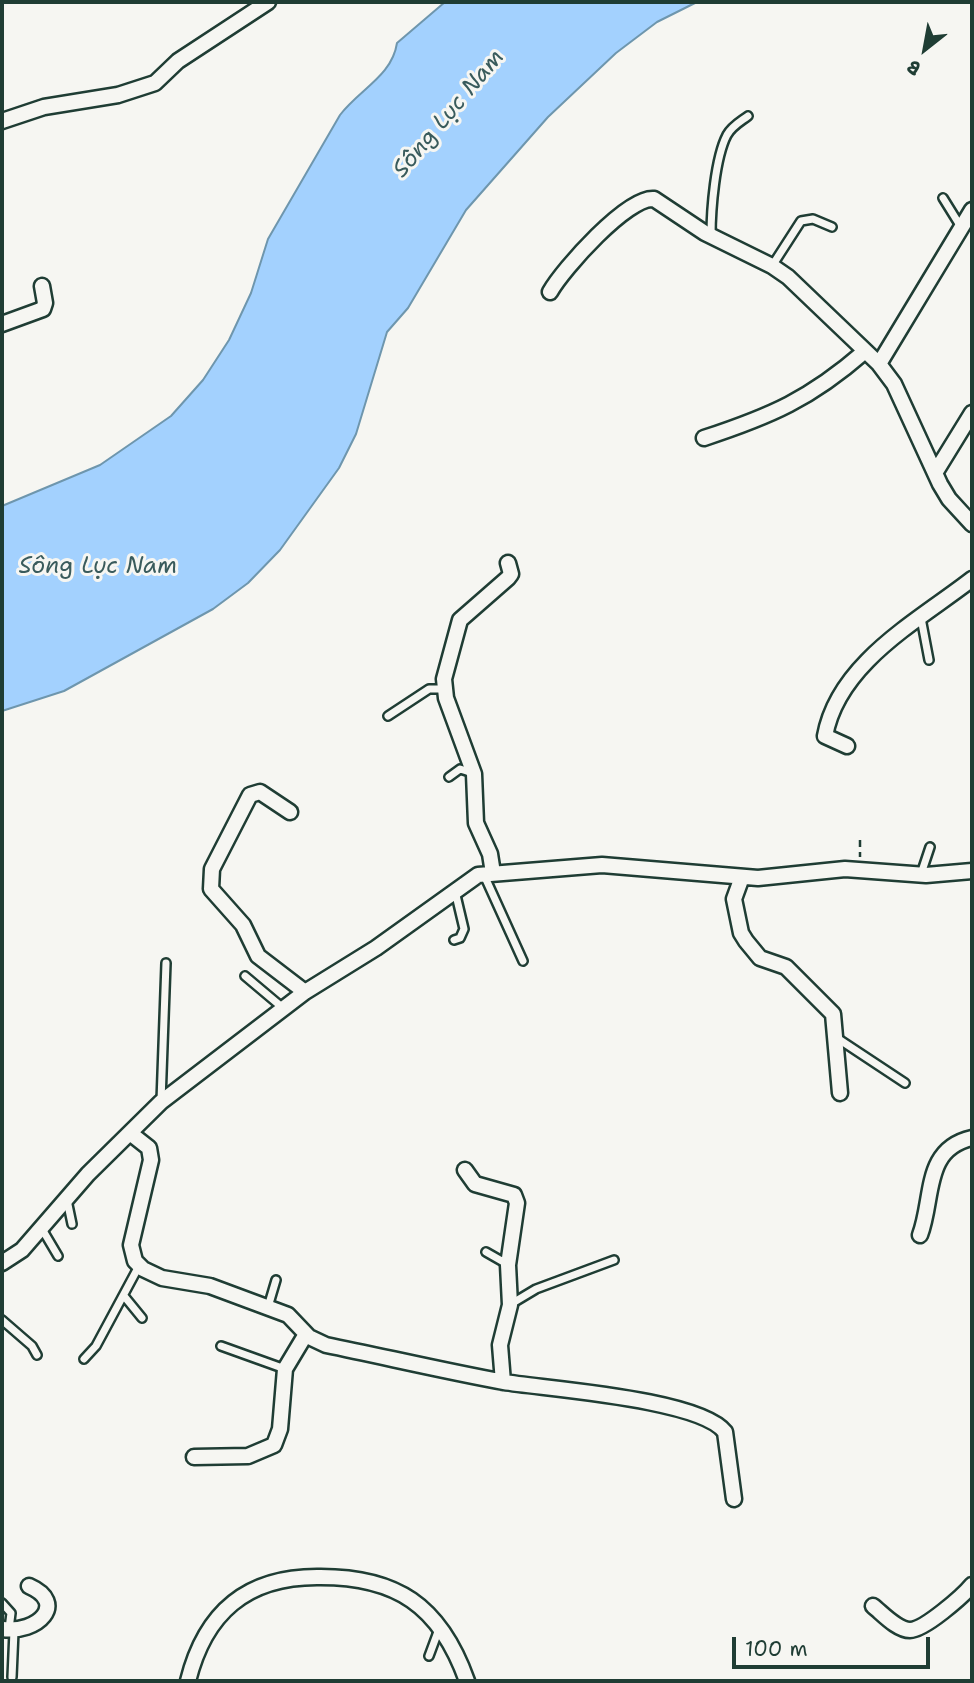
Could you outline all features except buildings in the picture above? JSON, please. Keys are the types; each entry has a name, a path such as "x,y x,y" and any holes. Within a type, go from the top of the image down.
{"street":[{"path":"2,121 44,107 118,95 155,83 178,61 268,2"},
{"path":"550,292 567,266 637,201 654,199 711,237 772,266 801,287 878,364 894,384 949,499 972,524"},
{"path":"878,364 972,210"},
{"path":"2,324 43,309 46,303 42,285"},
{"path":"704,438 786,408 832,379 864,352"},
{"path":"935,472 972,413"},
{"path":"488,873 491,853 476,823 474,774 444,689 460,620 508,578 511,574 508,563"},
{"path":"847,746 825,736 828,720 840,696 872,656 972,579"},
{"path":"290,812 270,796 260,792 250,795 212,869 210,883 215,895 243,925 258,956 305,992"},
{"path":"2,1264 22,1250 67,1199 161,1102 305,992 376,948 455,891 488,873 623,865 742,877 778,877 845,869 921,874 972,871"},
{"path":"742,877 734,899 741,933 761,958 786,967 833,1014 840,1093"},
{"path":"130,1133 149,1148 151,1160 131,1245 131,1252 139,1265 162,1278 210,1286 292,1317 306,1334 326,1345 503,1382 654,1403 719,1426 727,1438 734,1499"},
{"path":"920,1235 926,1220 931,1180 946,1151 957,1141 972,1138"},
{"path":"466,1170 475,1184 509,1193 516,1199 508,1265 510,1304 500,1345 503,1382"},
{"path":"194,1457 248,1456 274,1446 280,1429 285,1369 306,1334"},
{"path":"188,1681 197,1653 222,1612 256,1586 278,1579 333,1577 388,1585 425,1610 440,1628 467,1681"},
{"path":"873,1606 902,1628 910,1630 921,1627 972,1585"},
{"path":"8,1630 23,1630 39,1622 47,1606 37,1590 29,1586"}],"lane":[{"path":"711,237 711,218 723,146 733,127 748,116"},
{"path":"943,198 961,228"},
{"path":"772,266 801,221 813,219 832,227"},
{"path":"921,618 929,660"},
{"path":"388,716 429,689 444,689"},
{"path":"449,777 460,769 474,774"},
{"path":"921,874 930,847"},
{"path":"488,873 523,961"},
{"path":"454,940 460,938 464,929 455,891"},
{"path":"161,1102 166,962"},
{"path":"245,976 283,1008"},
{"path":"834,1035 905,1083"},
{"path":"67,1199 72,1224"},
{"path":"42,1229 58,1256"},
{"path":"486,1252 508,1265"},
{"path":"510,1304 536,1289 614,1260"},
{"path":"84,1359 96,1346 139,1265"},
{"path":"268,1307 276,1280"},
{"path":"124,1296 142,1318"},
{"path":"2,1320 32,1346 37,1355"},
{"path":"221,1346 236,1354 285,1369"},
{"path":"2,1602 11,1613 8,1630 12,1677"},
{"path":"429,1656 440,1628"}],"water":[{"name":"Sông Lục Nam","path":"445,2 697,2 657,22 616,53 548,117 466,210 408,308 387,332 356,434 339,468 280,550 248,583 213,609 64,691 2,711 2,506 100,465 171,416 203,380 229,340 251,293 268,239 340,115 389,65 397,43"}]}
